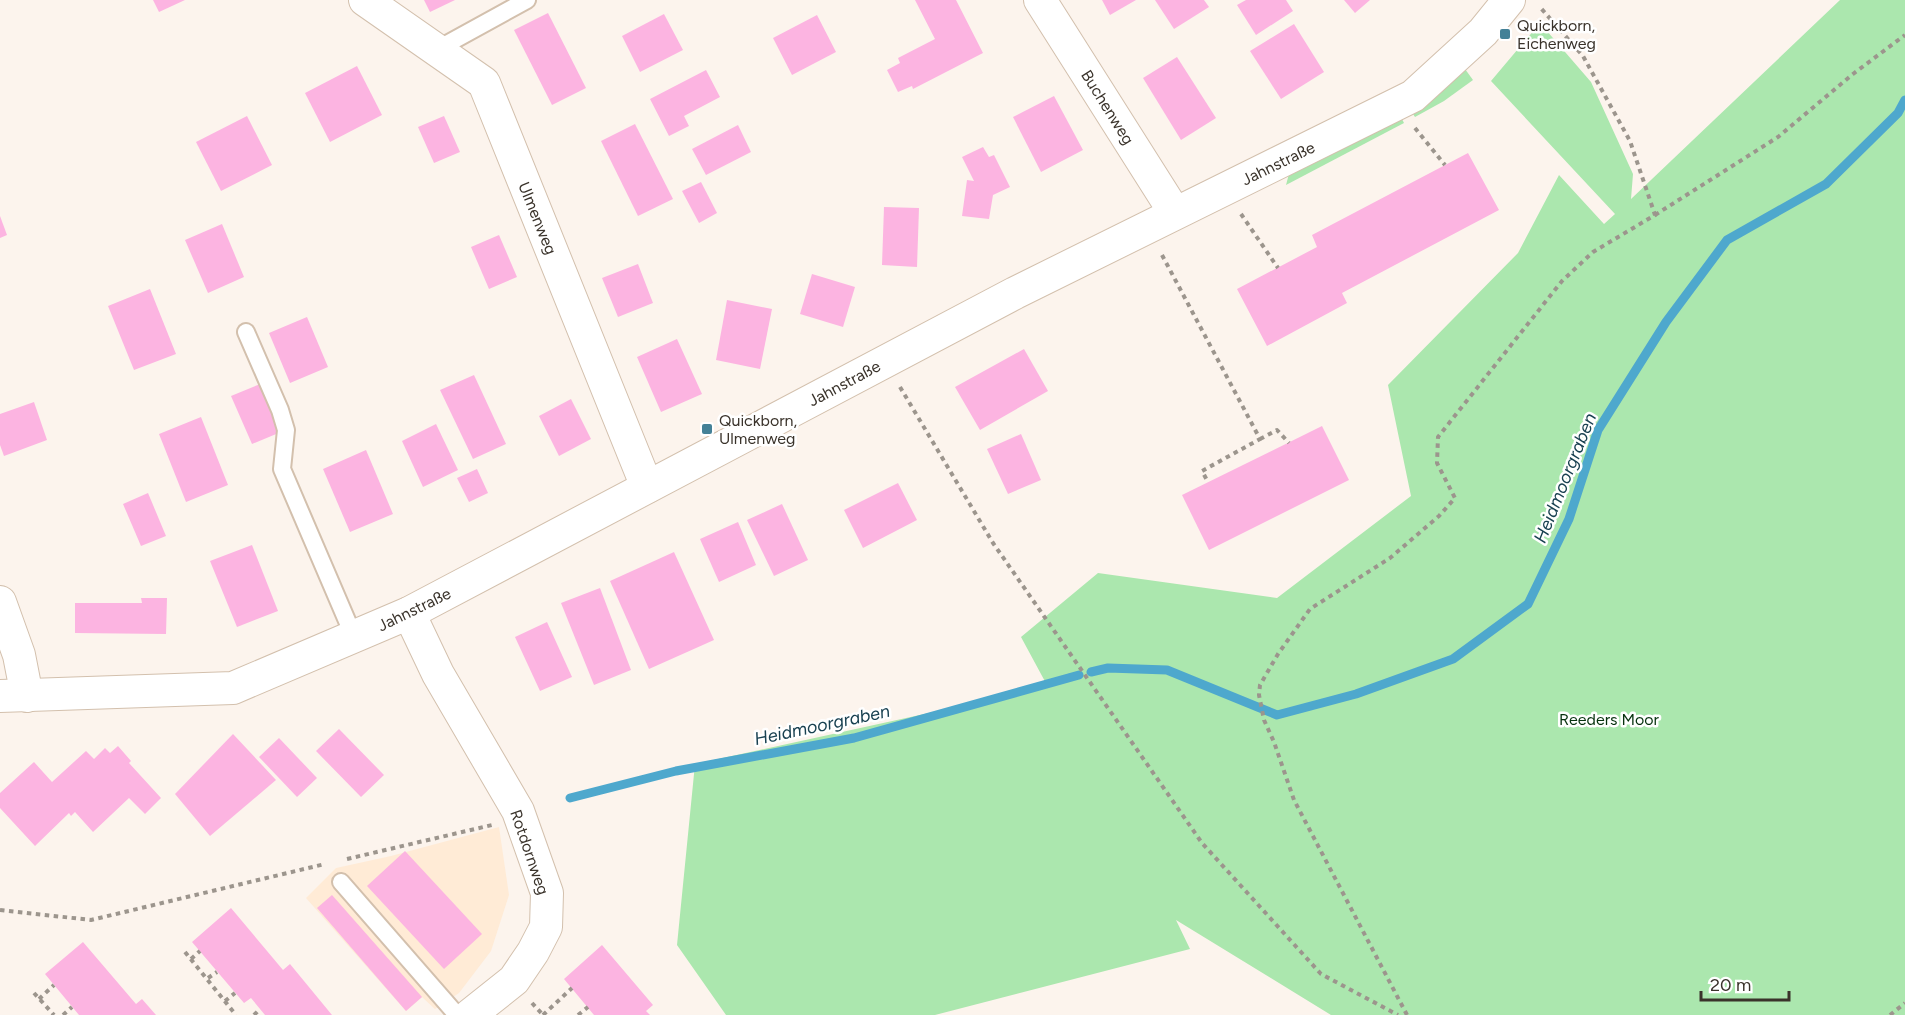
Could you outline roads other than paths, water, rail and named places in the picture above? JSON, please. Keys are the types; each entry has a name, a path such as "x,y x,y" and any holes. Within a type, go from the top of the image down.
{"street":[{"name":"Ulmenweg","path":"365,0 484,83 647,487"},
{"name":"Buchenweg","path":"1040,0 1175,213"},
{"name":"Jahnstraße","path":"13,696 233,687 409,613 1015,293 1413,96 1483,32 1509,0"},
{"path":"0,602 19,655 13,696"},
{"name":"Rotdornweg","path":"409,613 438,674 521,817 547,893 546,927 533,952 514,980 470,1015"}],"lane":[{"path":"436,50 527,0"},
{"path":"246,332 286,430 282,469 354,636"},
{"path":"341,882 386,945 457,1015"}],"waterway":[{"name":"Heidmoorgraben","path":"1091,672 1108,668 1167,670 1277,715 1356,694 1453,659 1528,604 1569,519 1598,430 1666,322 1727,240 1826,184 1898,113 1905,100"},
{"name":"Heidmoorgraben","path":"570,798 676,771 854,738 1079,675"}],"place":[{"name":"Quickborn, Eichenweg","path":"1505,34"},
{"name":"Quickborn, Ulmenweg","path":"707,429"}],"park label":[{"name":"Reeders Moor","path":"1609,719"}]}
